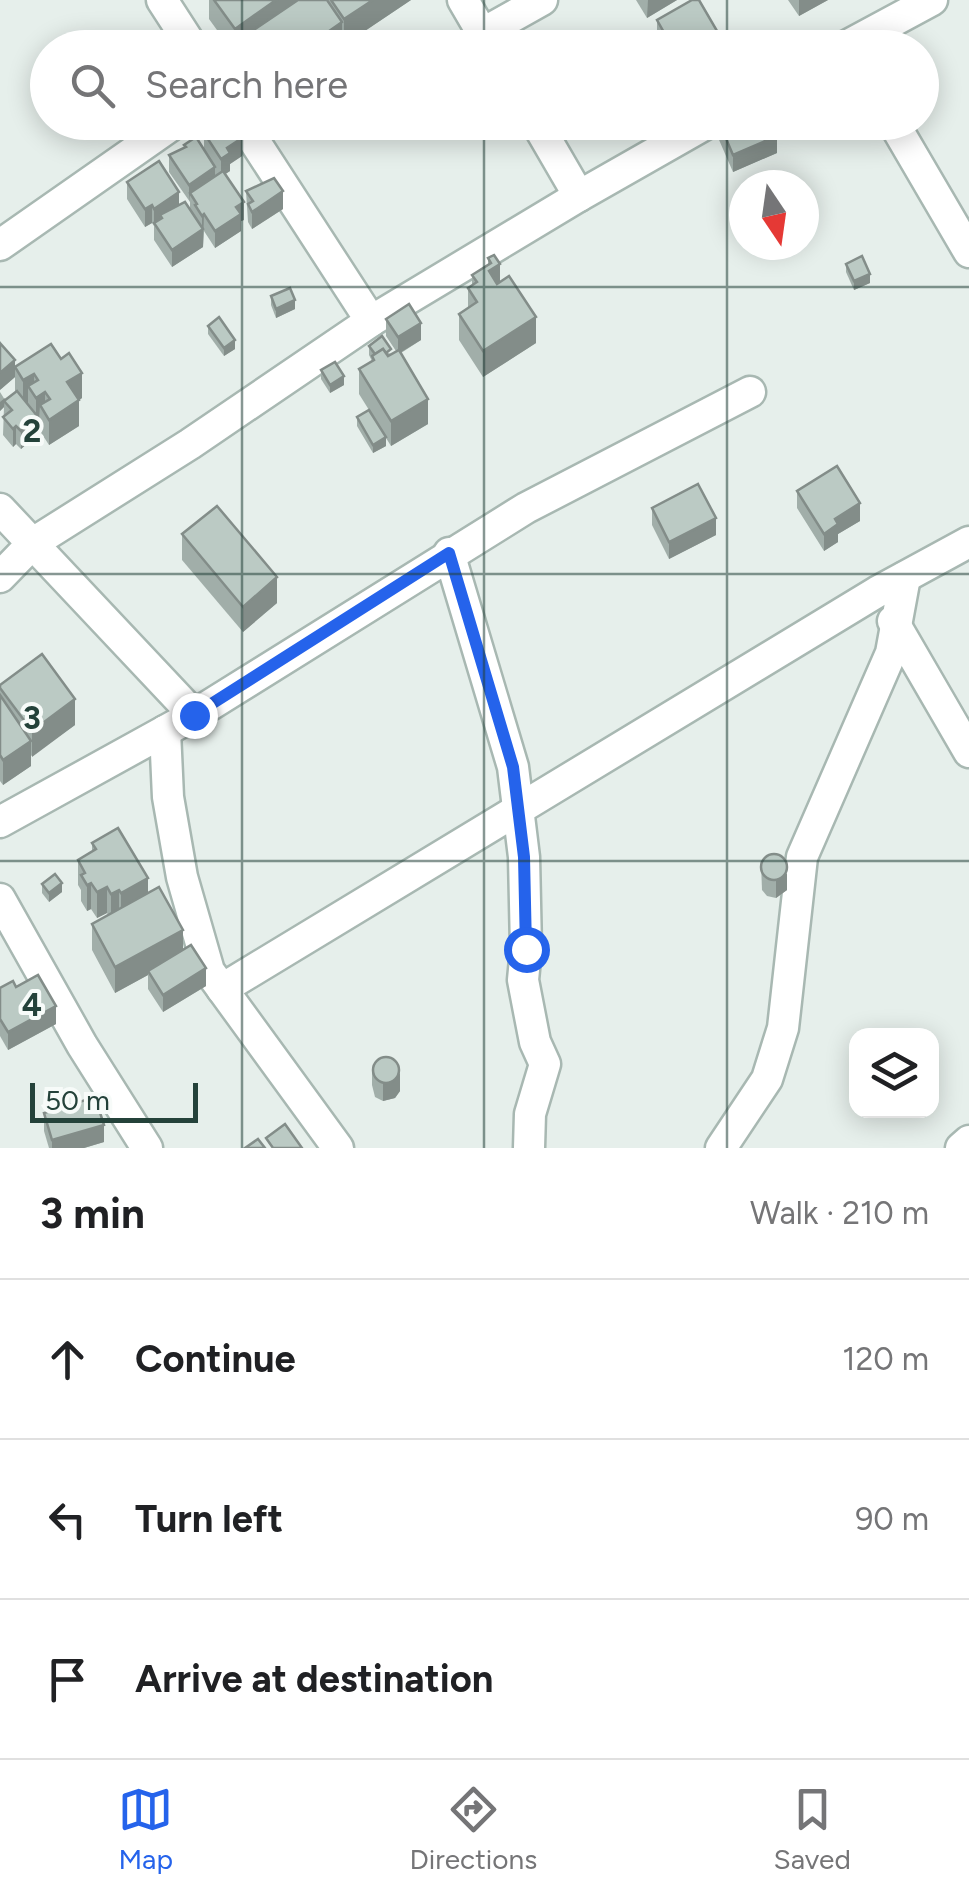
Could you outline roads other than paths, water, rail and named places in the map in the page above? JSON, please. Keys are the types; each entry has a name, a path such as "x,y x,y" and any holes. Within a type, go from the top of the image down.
{"street":[{"path":"162,0 181,30"},
{"path":"463,0 481,30"},
{"path":"501,30 542,0"},
{"path":"877,30 932,0"},
{"path":"0,244 150,140"},
{"path":"254,140 371,321"},
{"path":"546,140 579,196"},
{"path":"0,577 33,542 190,444 371,321 677,140"},
{"path":"904,140 969,252"},
{"path":"0,822 194,715 526,508 750,392"},
{"path":"0,509 194,715"},
{"path":"222,989 877,592 969,542"},
{"path":"449,553 513,767 524,857 523,980 536,1042 546,1064 530,1114 529,1148"},
{"path":"721,1148 768,1080 782,1028 802,858 891,652 905,577"},
{"path":"877,592 969,752"},
{"path":"165,730 168,798 182,878 210,972 338,1148"},
{"path":"0,899 82,1045 147,1148"},
{"path":"961,1148 969,1141"}]}
